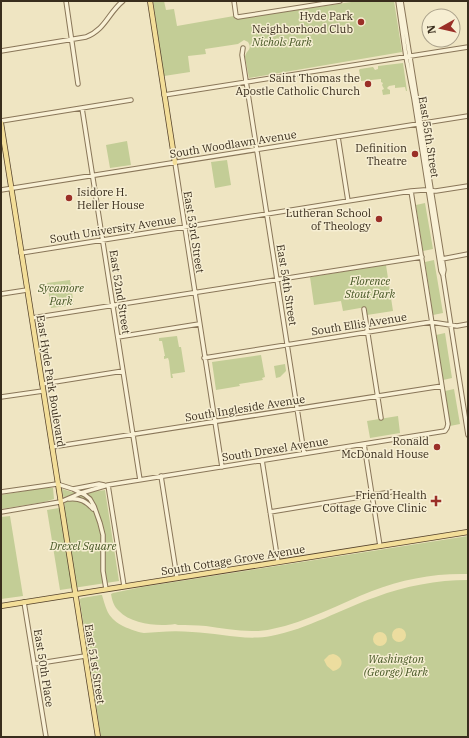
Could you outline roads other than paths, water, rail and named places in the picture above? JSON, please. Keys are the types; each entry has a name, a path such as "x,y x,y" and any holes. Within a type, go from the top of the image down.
{"main road":[{"name":"East 53rd Street","path":"150,1 175,163"},
{"name":"East Hyde Park Boulevard","path":"1,122 75,594"},
{"name":"South Cottage Grove Avenue","path":"1,606 468,532"},
{"name":"East 51st Street","path":"75,594 98,737"}],"street":[{"path":"66,1 78,84"},
{"path":"1,51 86,37 103,25 118,5 123,1"},
{"path":"234,1 237,17 340,1"},
{"name":"East 55th Street","path":"398,1 420,124 440,259 444,270 443,276 452,325 468,435"},
{"name":"East 55th Street","path":"401,1 408,56"},
{"path":"164,95 468,47"},
{"name":"East 54th Street","path":"243,48 242,55 256,150 304,453"},
{"path":"1,122 131,100"},
{"name":"East 52nd Street","path":"82,108 140,480"},
{"name":"South Woodlawn Avenue","path":"1,190 468,116"},
{"path":"338,137 348,201"},
{"name":"East 53rd Street","path":"175,163 222,467"},
{"name":"South University Avenue","path":"21,253 411,191 437,190 468,186"},
{"path":"411,191 442,386"},
{"path":"440,259 468,254"},
{"path":"32,318 422,256"},
{"path":"1,294 27,290"},
{"path":"364,309 381,418"},
{"name":"South Ellis Avenue","path":"204,358 431,322 457,326 468,324"},
{"path":"118,337 199,324"},
{"path":"42,384 123,371"},
{"name":"South Ingleside Avenue","path":"52,447 442,386"},
{"name":"South Drexel Avenue","path":"1,512 60,502 81,492 108,485 445,431 448,424 442,386"},
{"path":"1,397 43,391"},
{"path":"364,444 380,546"},
{"path":"262,460 278,562"},
{"path":"161,476 177,578"},
{"path":"1,492 57,484"},
{"name":"South Drexel Avenue","path":"57,484 73,488 99,484 108,485"},
{"path":"108,485 124,586"},
{"path":"73,488 90,499 100,523 103,534 103,572 106,589"},
{"path":"270,512 391,492"},
{"name":"South Drexel Avenue","path":"68,499 79,499 86,502 95,511"},
{"name":"East 50th Place","path":"24,602 46,737"},
{"path":"34,664 85,656"}],"place":[{"name":"Hyde Park Neighborhood Club","path":"361,22"},
{"name":"Saint Thomas the Apostle Catholic Church","path":"368,84"},
{"name":"Definition Theatre","path":"415,154"},
{"name":"Isidore H. Heller House","path":"69,198"},
{"name":"Lutheran School of Theology","path":"379,219"},
{"name":"Ronald McDonald House","path":"437,447"},
{"name":"Friend Health Cottage Grove Clinic","path":"436,501"}],"park label":[{"name":"Nichols Park","path":"282,42"},
{"name":"Florence Stout Park","path":"370,287"},
{"name":"Sycamore Park","path":"61,294"},
{"name":"Drexel Square","path":"83,546"},
{"name":"Washington (George) Park","path":"396,665"}]}
